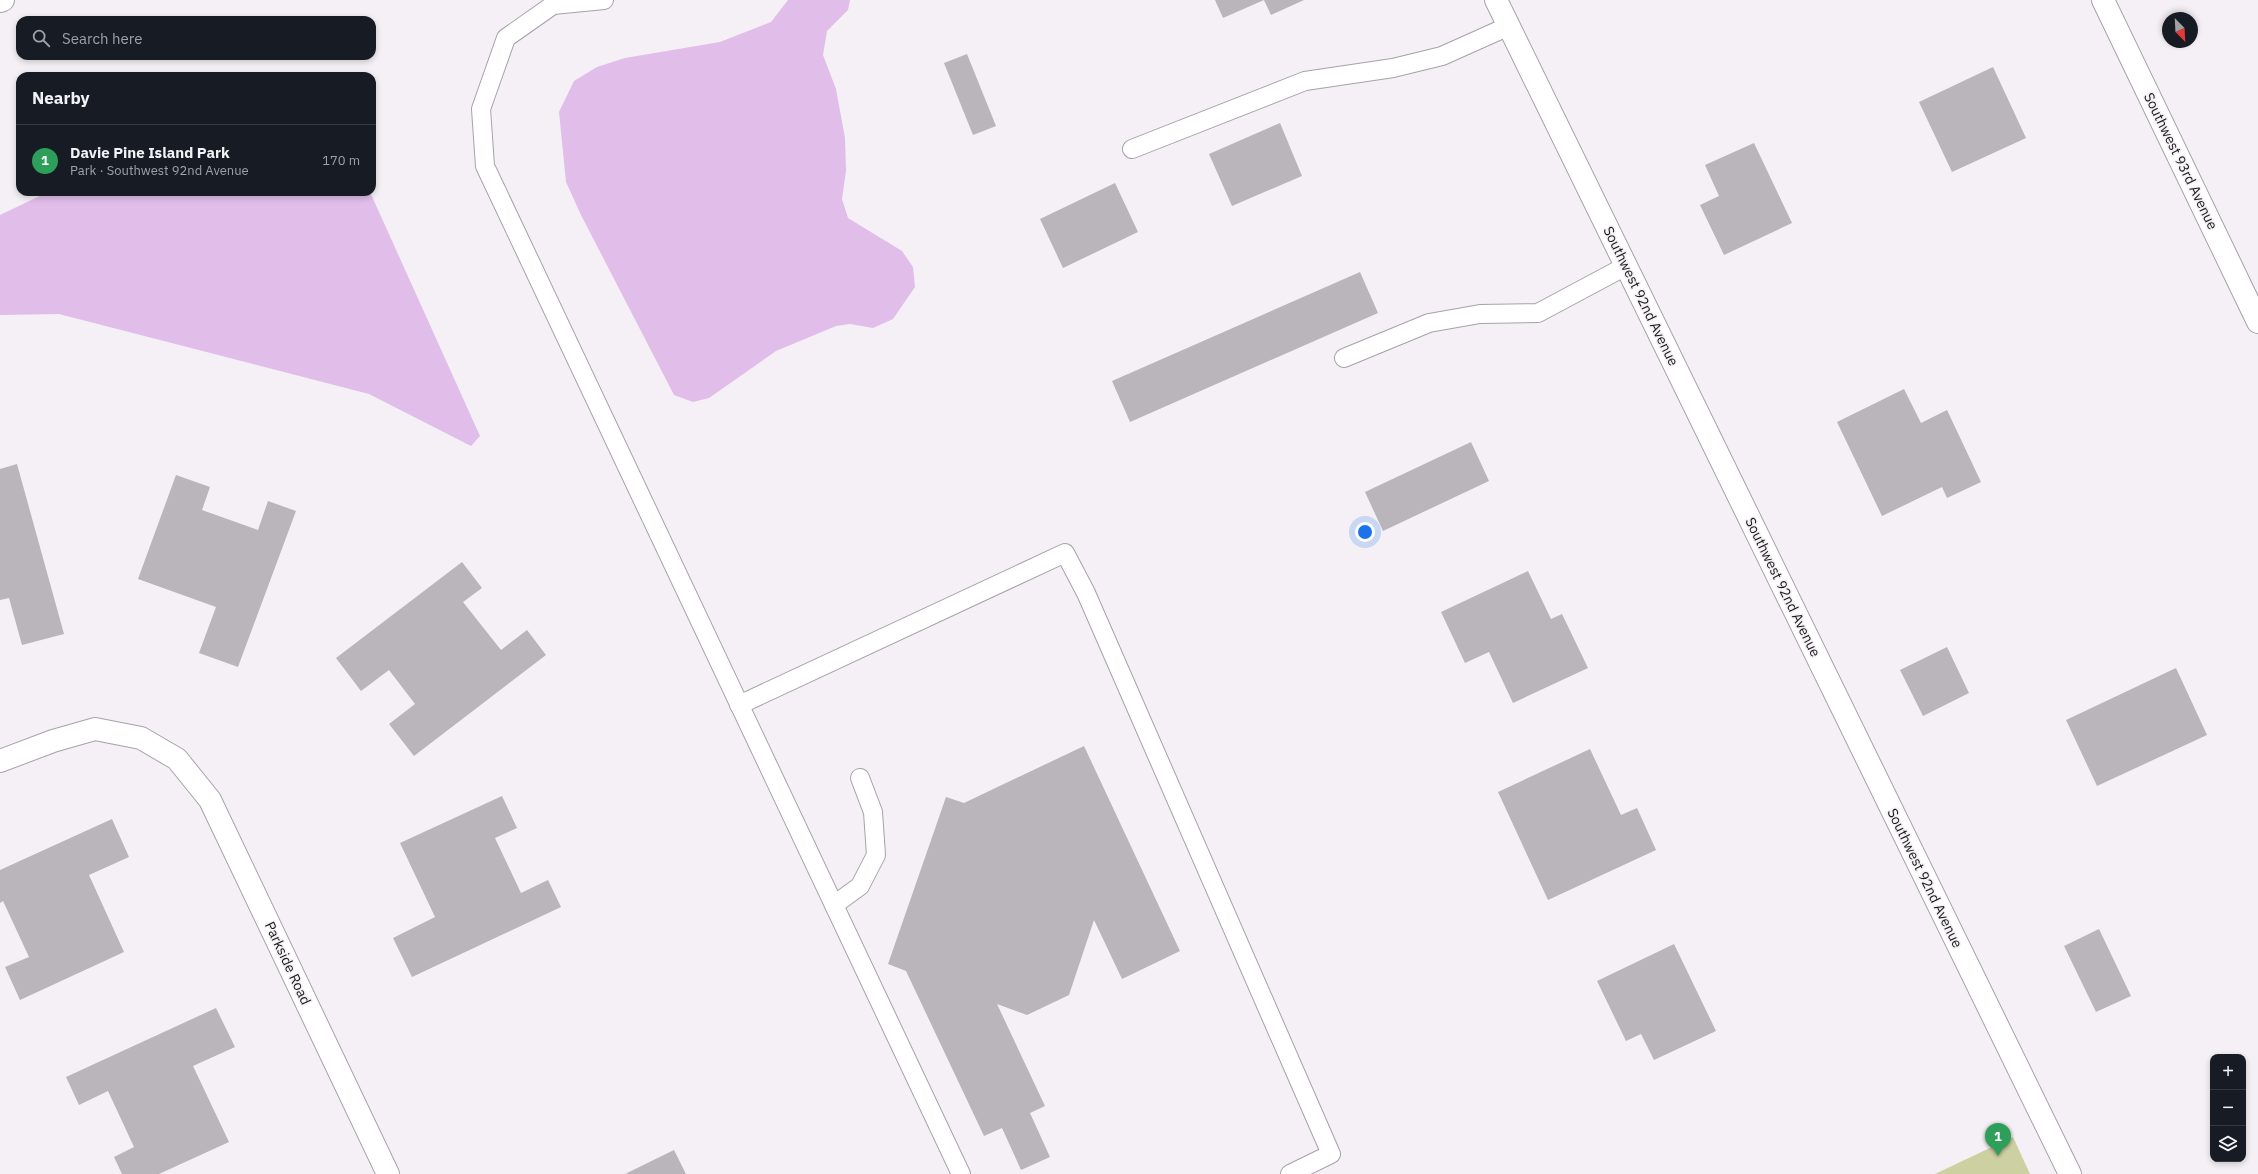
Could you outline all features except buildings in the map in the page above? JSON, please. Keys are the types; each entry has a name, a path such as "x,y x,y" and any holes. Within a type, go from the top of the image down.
{"street":[{"name":"Southwest 92nd Avenue","path":"1496,0 2070,1174"},
{"name":"Southwest 93rd Avenue","path":"2104,0 2258,322"},
{"name":"Parkside Road","path":"0,761 53,741 95,729 141,738 176,759 210,800 388,1174"}],"lane":[{"path":"604,0 553,6 506,38 481,109 485,166 961,1174"},
{"path":"1132,149 1306,81 1393,68 1442,56 1509,26"},
{"path":"1344,358 1429,323 1480,314 1538,313 1626,266"},
{"path":"739,705 1065,553 1086,593 1331,1154 1290,1174"},
{"path":"834,905 860,886 876,856 873,812 860,778"}],"green space":[{"path":"2013,1137 2030,1174 1935,1174"}],"shaded area":[{"path":"788,0 850,0 848,10 827,31 823,55 836,89 845,138 846,171 842,199 848,218 902,251 913,267 915,287 893,319 873,328 850,324 836,326 776,351 709,398 693,402 674,395 581,215 566,182 559,112 574,81 597,67 625,58 720,42 771,22"},
{"path":"40,196 372,196 480,436 471,446 369,394 59,314 0,315 0,215"}],"place":[{"name":"Davie Pine Island Park","path":"1998,1156"}]}
